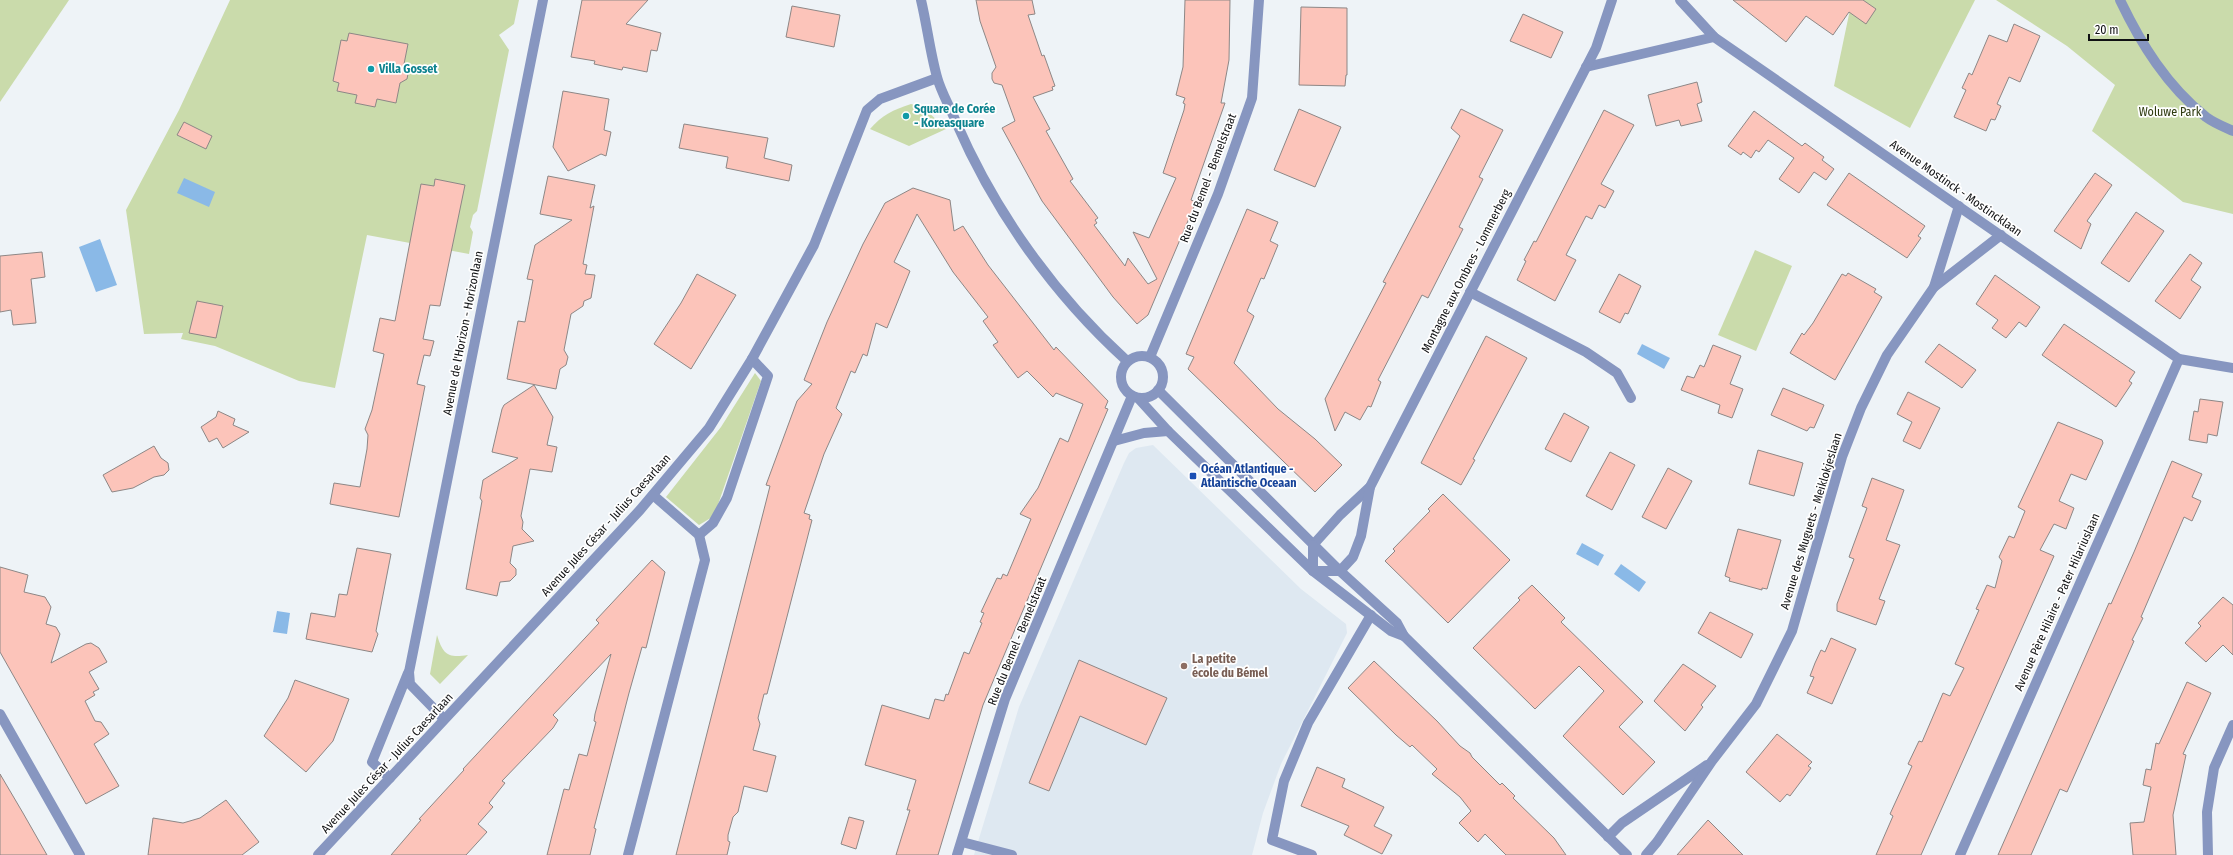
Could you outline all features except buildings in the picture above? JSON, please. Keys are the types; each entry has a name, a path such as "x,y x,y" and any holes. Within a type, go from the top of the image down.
{"street":[{"name":"Avenue de l'Horizon - Horizonlaan","path":"390,778 372,762 409,672 543,0"},
{"path":"922,0 937,78 994,200 1070,302 1127,361"},
{"name":"Rue du Bemel - Bemelstraat","path":"1150,357 1218,194 1252,98 1259,0"},
{"name":"Montagne aux Ombres - Lommerberg","path":"1340,571 1353,557 1361,536 1370,487 1596,48 1612,0"},
{"name":"Avenue Mostinck - Mostincklaan","path":"1680,0 1714,37 2179,360 2233,368"},
{"path":"2120,0 2138,36 2165,77 2206,118 2233,131"},
{"path":"1586,67 1714,37"},
{"name":"Avenue Jules César - Julius Caesarlaan","path":"318,855 653,495 709,428 752,359 814,245 861,121 867,110 880,99 937,78"},
{"name":"Avenue des Muguets - Meiklokjeslaan","path":"1646,855 1657,842 1712,761 1756,704 1792,631 1842,457 1861,408 1888,355 1934,287 1959,206"},
{"name":"Avenue des Muguets - Meiklokjeslaan","path":"1934,287 2001,235"},
{"path":"1470,292 1586,352 1617,373 1631,398"},
{"path":"1135,397 1153,395 1158,390 1163,376 1161,368 1150,357 1138,356 1127,361 1122,368 1121,384 1313,571 1391,631 1404,636"},
{"path":"699,535 713,522 727,498 768,376 752,359"},
{"name":"Avenue Père Hilaire - Pater Hilariuslaan","path":"1960,855 2179,360"},
{"path":"1158,390 1313,545 1397,623 1404,636 1627,855"},
{"name":"Rue du Bemel - Bemelstraat","path":"957,855 1005,699 1114,441 1135,397"},
{"path":"1114,441 1144,433 1168,430"},
{"name":"Montagne aux Ombres - Lommerberg","path":"1313,545 1340,515 1370,487"},
{"path":"628,855 705,560 699,535 653,495"},
{"path":"1313,545 1313,571"},
{"path":"1313,571 1340,571"},
{"path":"1312,855 1272,840 1284,781 1308,723 1371,615"},
{"path":"409,672 410,684 444,719"},
{"path":"0,714 80,855"},
{"path":"2208,855 2207,812 2214,768 2233,725"},
{"name":"Avenue des Muguets - Meiklokjeslaan","path":"1608,837 1622,823 1712,761"},
{"path":"962,842 1012,855"}],"shaded area":[{"name":"La petite école du Bémel","path":"1153,445 1301,589 1346,624 1347,633 1281,764 1263,813 1252,855 974,855 1019,707 1124,463 1129,453 1136,448"}],"green space":[{"path":"0,0 69,0 0,102"},
{"path":"230,0 519,0 514,24 499,35 509,50 477,211 473,215 470,227 473,232 469,254 367,235 335,388 299,381 215,346 181,339 183,333 144,334 126,210 179,110"},
{"path":"1852,0 1975,0 1910,128 1834,86"},
{"name":"Woluwe Park","path":"1996,0 2233,0 2233,214 2183,202 2092,131 2115,85 2067,46"},
{"path":"911,104 924,108 946,129 909,146 870,129 888,114"},
{"path":"1755,250 1792,266 1756,351 1718,335"},
{"path":"755,373 761,381 714,516 699,525 666,497 721,427"},
{"path":"437,635 439,642 447,654 456,656 468,655 440,684 430,674"}],"water":[{"path":"184,178 215,192 209,207 177,193"},
{"path":"100,239 117,285 96,292 79,247"},
{"path":"1642,344 1670,358 1664,369 1637,354"},
{"path":"1582,543 1604,555 1598,566 1576,554"},
{"path":"1621,564 1646,582 1639,592 1614,574"},
{"path":"277,611 290,613 287,634 273,632"}],"place":[{"name":"Villa Gosset","path":"371,69"},
{"name":"Square de Corée - Koreasquare","path":"906,116"},
{"name":"Océan Atlantique - Atlantische Oceaan","path":"1193,476"},
{"name":"La petite école du Bémel","path":"1184,666"}]}
